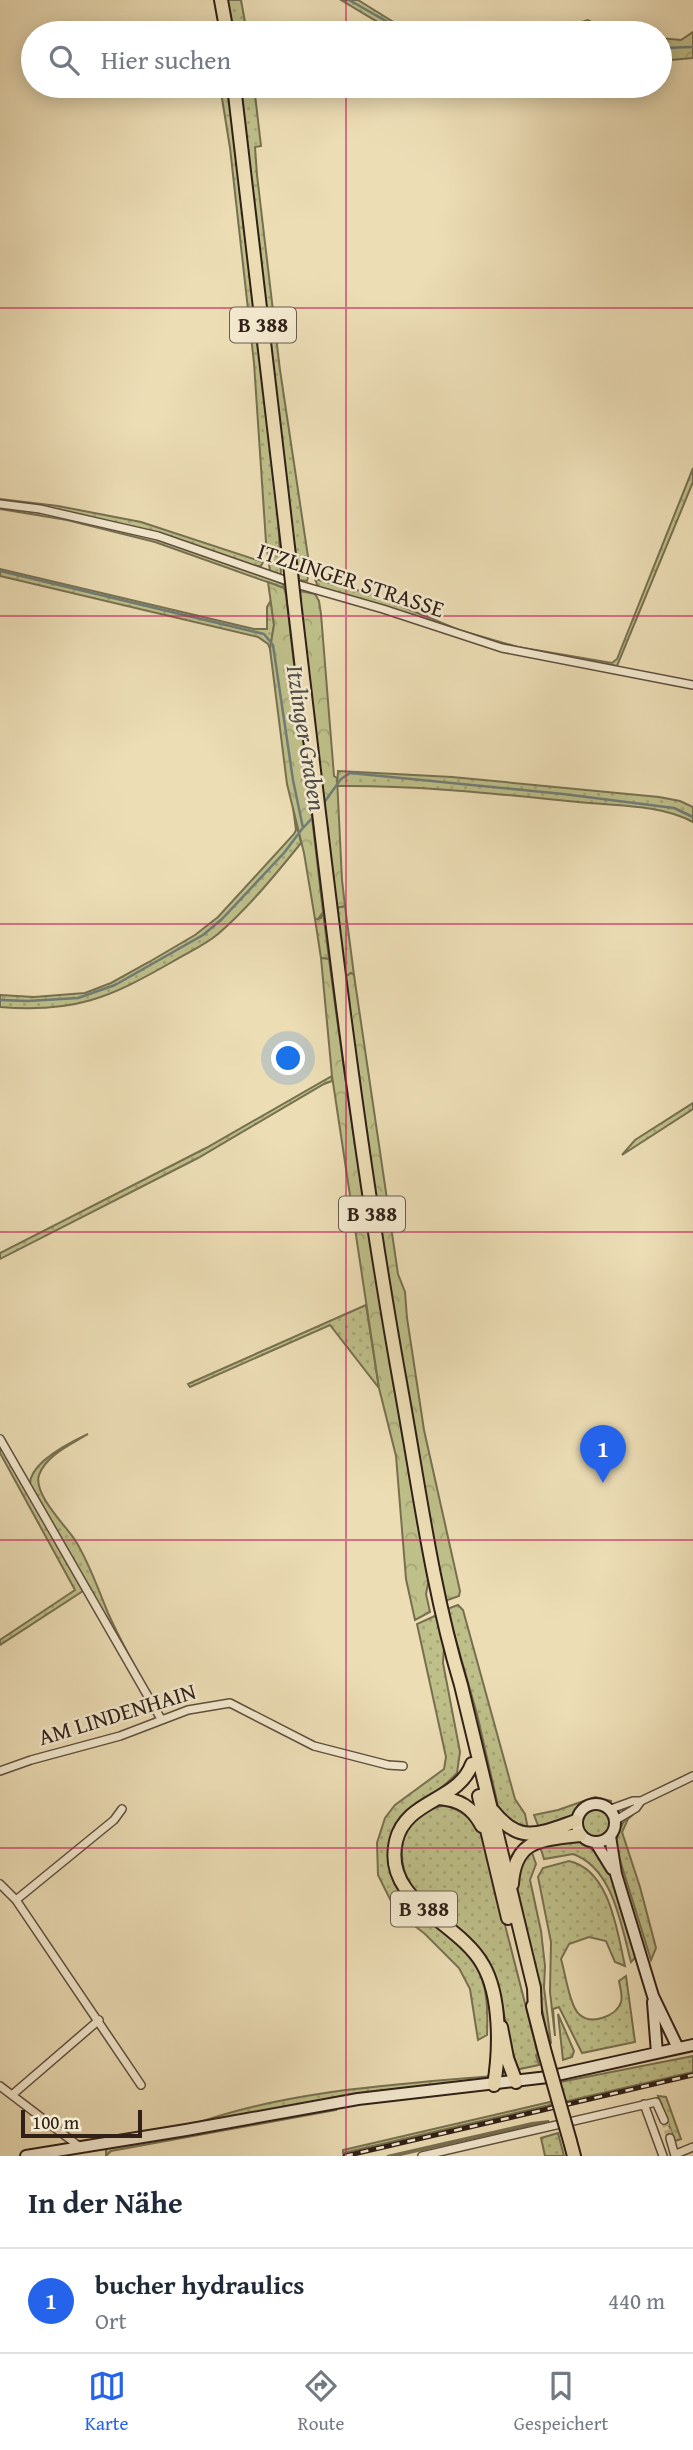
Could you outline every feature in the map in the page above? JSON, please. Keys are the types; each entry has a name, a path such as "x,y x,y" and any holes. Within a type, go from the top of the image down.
{"main road":[{"path":"221,0 225,21"},
{"name":"B 388","path":"235,98 350,1071 390,1332 451,1653 455,1687 487,1833 526,1990 535,2012 574,2156"},
{"name":"B 388","path":"451,1653 534,1988 535,2012"},
{"name":"B 388","path":"472,1765 462,1782 422,1806 404,1823 395,1851 397,1870 413,1898 459,1936 476,1954 492,1987 498,2020 516,2082"},
{"name":"B 388","path":"438,1798 458,1801 468,1807 487,1833"},
{"path":"596,1843 610,1836 614,1830 613,1815 600,1803 588,1805 576,1821 580,1835 596,1843 616,1874"},
{"path":"490,1808 504,1826 517,1833 529,1834 576,1821"},
{"name":"B 388","path":"511,1895 513,1866 523,1850 537,1843 580,1835"},
{"path":"610,1836 616,1874 653,1996 678,2048"},
{"path":"653,1996 657,2053"},
{"name":"B 388","path":"494,2085 498,2020"},
{"path":"26,2156 358,2099 494,2085 566,2074 693,2045"}],"street":[{"name":"ITZLINGER STRASSE","path":"0,504 40,509 150,534 296,584 371,605 502,648 693,685"},
{"path":"0,1439 161,1719"},
{"name":"AM LINDENHAIN","path":"0,1771 120,1735 201,1706 230,1703 314,1746 388,1765 403,1766"},
{"path":"613,1815 633,1801 641,1801 693,1776"},
{"path":"613,1815 636,1808 641,1801"},
{"path":"16,1899 114,1820 122,1809"},
{"path":"0,1884 16,1899 141,2085"},
{"path":"12,2095 99,2020"},
{"path":"0,2086 80,2147"},
{"path":"422,2156 656,2102 664,2120"},
{"path":"644,2104 663,2156"},
{"path":"670,2138 676,2155 693,2147"}],"green space":[{"path":"225,0 241,0 245,21 229,21"},
{"path":"341,0 358,0 392,21 376,21"},
{"path":"693,32 693,58 672,60 672,39 681,40"},
{"path":"222,98 229,98 278,516 281,575 270,571 266,542 254,363"},
{"path":"240,98 255,98 261,146 255,147 257,175 280,370 310,570 307,581 299,580 298,566 295,565"},
{"path":"693,468 693,482 617,666 517,649 318,587 315,579 372,594 459,630 518,647 612,663 617,659"},
{"path":"0,499 58,506 141,522 263,562 261,566 252,566 128,526 65,512 0,502"},
{"path":"0,507 53,514 160,539 267,577 283,584 284,588 155,542"},
{"path":"0,569 254,629 267,629 267,607 271,600 274,625 270,649 268,644 258,637 0,576"},
{"path":"268,582 284,588 286,595 323,912 318,919 315,919 304,853 287,784 270,649 274,625"},
{"path":"300,591 315,594 321,614 334,776 337,778 345,906 336,908 299,603"},
{"path":"338,771 452,777 659,797 693,807 693,822 666,812 637,807 488,793 337,786"},
{"path":"293,807 301,843 251,902 207,942 150,975 110,994 50,1008 0,1007 0,995 34,997 85,993 111,983 195,935 218,917 294,834 296,830"},
{"path":"345,906 354,975 351,973 345,977 336,908"},
{"path":"323,912 329,959 321,958 315,919 321,918"},
{"path":"321,958 329,959 374,1269 429,1578 426,1594 430,1612 415,1620 406,1579 396,1456 379,1388 332,1076"},
{"path":"351,973 354,975 398,1274 405,1292 424,1430 460,1591 459,1596 445,1601 402,1368 377,1212 345,977"},
{"path":"332,1076 332,1081 198,1158 0,1259 0,1253 206,1148"},
{"path":"693,1103 693,1109 622,1155 635,1140"},
{"path":"366,1305 379,1388 330,1325 190,1387 188,1384"},
{"path":"88,1434 47,1462 39,1475 38,1483 45,1500 80,1548 113,1623 148,1690 30,1484 32,1476 44,1461 62,1448"},
{"path":"0,1445 83,1591 0,1645 0,1640 75,1590 0,1453"},
{"path":"458,1605 463,1610 515,1799 525,1814 528,1829 516,1827 499,1810 477,1714 447,1609"},
{"path":"437,1615 460,1752 457,1773 399,1820 390,1843 390,1871 396,1888 407,1902 462,1948 479,1971 486,1997 487,2035 478,2040 470,1989 459,1968 425,1934 396,1911 378,1875 377,1843 385,1818 395,1805 444,1769 446,1757 417,1624"},
{"path":"595,1797 611,1801 588,1800 572,1817 539,1828 534,1815"},
{"path":"446,1805 467,1816 482,1835 539,2065 515,2070 501,1999 486,1960 460,1930 417,1895 407,1880 402,1862 403,1839 408,1825 418,1815"},
{"path":"596,1809 606,1813 610,1823 606,1833 596,1837 586,1833 582,1823 586,1813"},
{"path":"637,1811 628,1819 622,1832 656,1948 651,1960 615,1844 624,1821"},
{"path":"576,1840 600,1855 614,1880 636,1957 631,1962 619,1915 598,1872 587,1861 573,1854 544,1859 540,1846"},
{"path":"531,1850 536,1864 530,1880 541,1931 549,2044 516,1881 518,1866"},
{"path":"569,1861 594,1876 603,1889 615,1920 625,1966 615,1962 606,1941 589,1937 569,1944 561,1959 573,2005 585,2018 604,2018 619,2007 622,1994 619,1981 626,1976 635,2042 582,2053 559,2007 553,2009 555,2036 550,1992 551,1942 538,1877 543,1868"},
{"path":"558,2014 574,2051 572,2057 563,2060"},
{"path":"693,2056 693,2072 343,2153 343,2150 554,2101 550,2084"},
{"path":"492,2076 492,2080 395,2089 197,2123 269,2103 343,2090"},
{"path":"658,2096 666,2097 681,2139 675,2141"},
{"path":"335,2107 336,2110 111,2151 106,2156 106,2147"},
{"path":"549,2121 396,2156 387,2156 532,2123"},
{"path":"558,2133 564,2156 545,2156 541,2138"}],"waterway":[{"path":"349,0 386,21"},
{"path":"672,48 693,47"},
{"name":"Itzlinger Graben","path":"0,571 264,634 273,645 293,780 303,828 315,815"},
{"name":"Itzlinger Graben","path":"323,804 341,779 350,773 674,808 693,817"},
{"path":"0,1000 78,998 115,985 203,935 222,919 284,853 302,829"}],"tunnel":[{"path":"664,2120 670,2138"}],"railway":[{"path":"345,2156 693,2075"}],"place":[{"name":"bucher hydraulics","path":"603,1483"}]}
